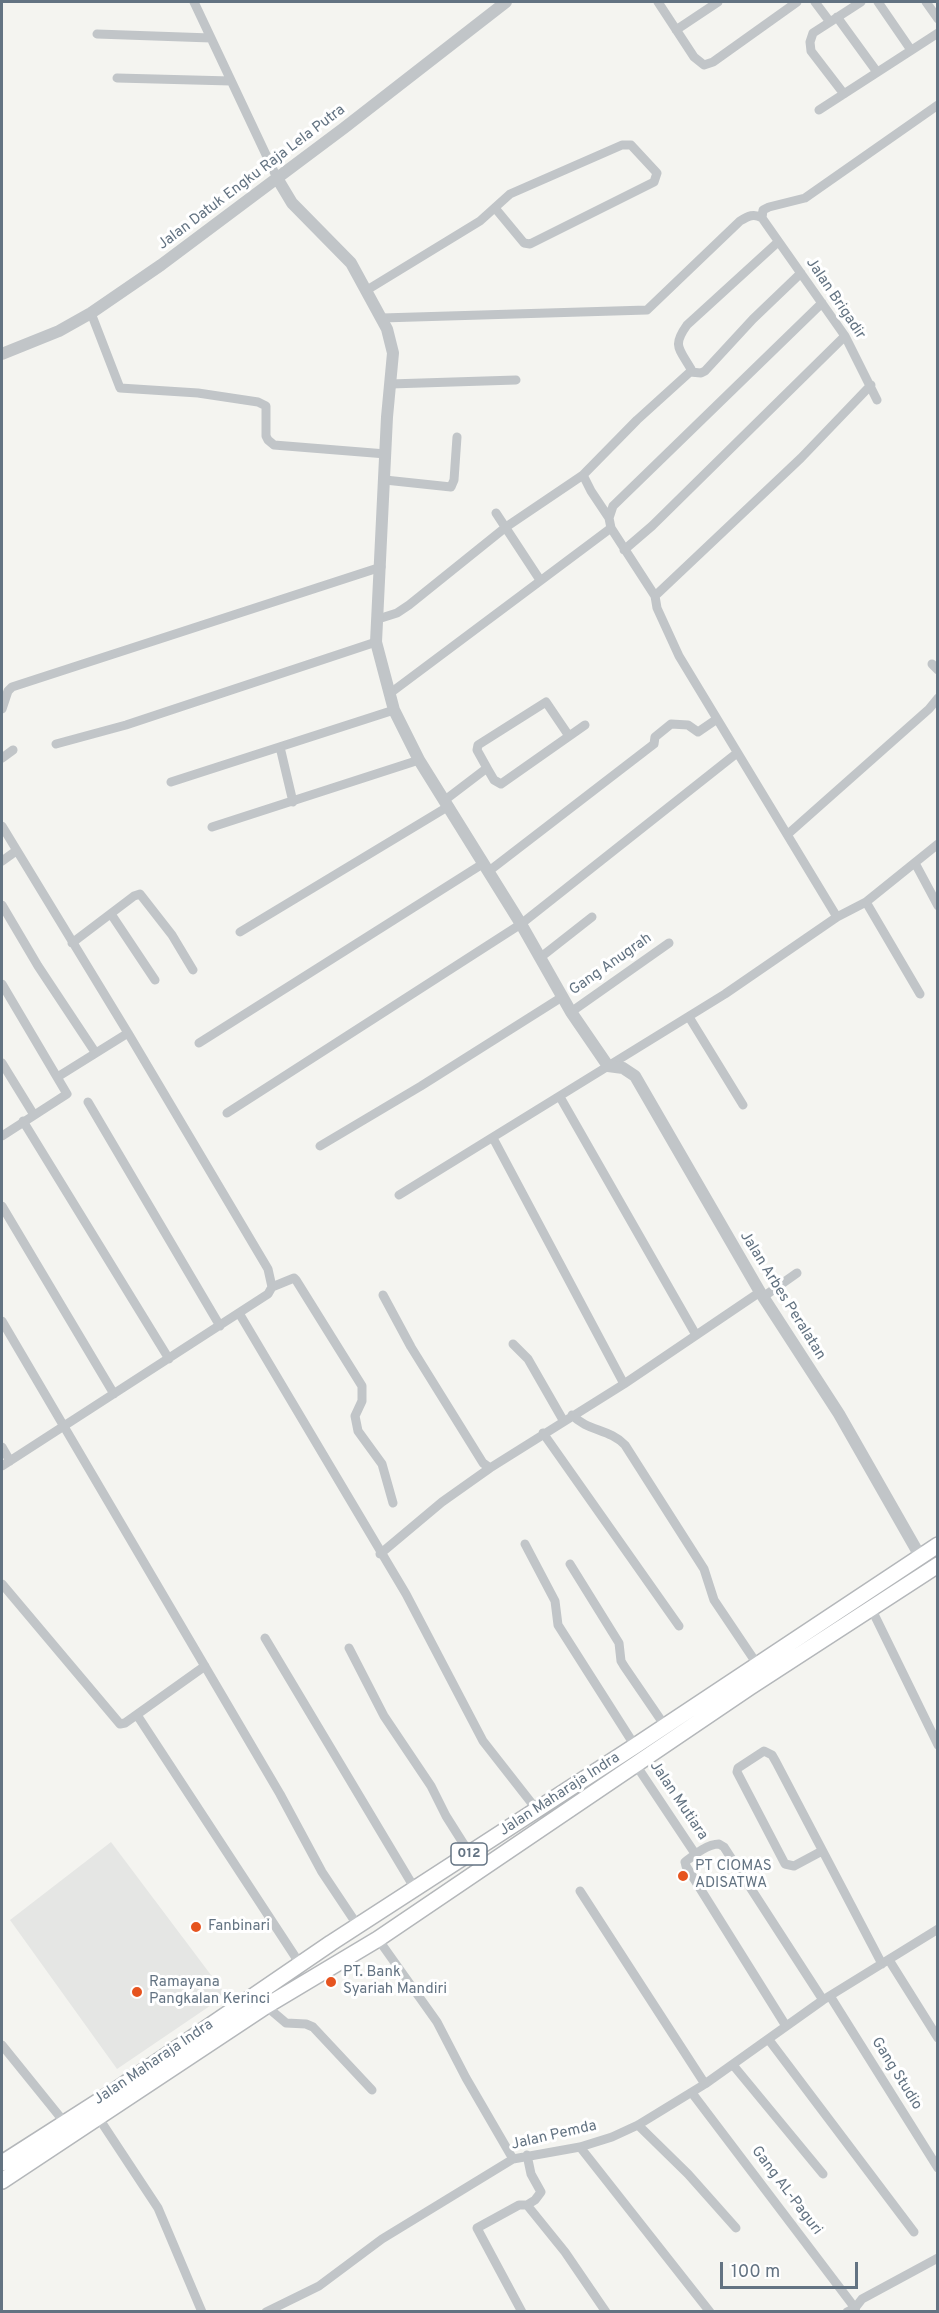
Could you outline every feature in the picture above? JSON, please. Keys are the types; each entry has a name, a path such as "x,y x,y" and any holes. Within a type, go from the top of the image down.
{"highway":[{"name":"Jalan Maharaja Indra","path":"2,2163 38,2148 98,2117 266,2006 378,1939 636,1765 845,1616 938,1545"},
{"name":"Jalan Maharaja Indra","path":"2,2181 65,2123 300,1964 757,1664 845,1616 871,1608 938,1565"}],"street":[{"path":"194,2 277,178 292,203 347,258 382,318 393,353 376,642 394,710 419,760 487,867 571,1012 609,1066"},
{"name":"Jalan Datuk Engku Raja Lela Putra","path":"2,354 58,331 91,313 161,265 506,2"},
{"path":"658,2 694,57 704,65 712,62 797,2"},
{"path":"676,30 718,2"},
{"path":"815,2 877,72"},
{"path":"844,94 811,51 810,42 813,33 861,2"},
{"path":"878,2 911,50"},
{"path":"926,2 938,19"},
{"path":"819,110 938,33"},
{"path":"97,34 211,38"},
{"path":"117,78 231,81"},
{"path":"382,318 647,309 740,221 752,215 762,218 763,210 805,198 824,187 938,105"},
{"path":"368,291 480,221 510,194 626,144 631,145 657,173 654,182 530,244 524,243 495,208"},
{"name":"Jalan Brigadir","path":"762,218 845,336 877,400"},
{"path":"690,372 691,369 677,344 677,338 687,325 778,242"},
{"path":"378,619 397,613 409,605 506,527 584,475 655,403 690,372 705,371 753,319 801,273"},
{"path":"609,518 613,506 822,303"},
{"path":"91,313 120,388 192,393 258,402 266,406 266,436 274,445 386,454"},
{"path":"624,550 652,526 845,336"},
{"path":"390,384 516,380"},
{"path":"655,596 801,458 871,385"},
{"path":"385,480 452,487 457,437"},
{"path":"584,475 591,491 609,518 611,528 655,596 657,608 679,656 837,917"},
{"path":"496,513 540,580"},
{"path":"390,694 611,528"},
{"path":"2,709 8,691 12,687 381,567"},
{"path":"56,744 126,725 376,642"},
{"path":"788,834 929,709 938,698"},
{"path":"569,736 546,702 478,745 477,750 494,780 501,784 585,725"},
{"path":"171,782 394,710"},
{"path":"199,1043 487,867 654,744 655,737 671,724 688,725 698,732 717,719"},
{"path":"280,747 293,802"},
{"path":"2,758 13,750"},
{"path":"227,1113 521,924 737,753"},
{"path":"212,827 419,760"},
{"path":"240,932 447,803 487,768"},
{"path":"2,826 268,1269 272,1287"},
{"path":"399,1195 689,1017 837,917 866,902 938,844"},
{"path":"2,861 16,852"},
{"path":"915,862 938,906"},
{"path":"72,943 138,894 143,896 172,934 193,970"},
{"path":"866,902 920,994"},
{"path":"2,905 38,966 95,1052"},
{"path":"111,914 155,980"},
{"path":"541,957 592,917"},
{"name":"Gang Anugrah","path":"571,1012 669,943"},
{"path":"2,984 58,1076 67,1095 2,1136"},
{"path":"320,1146 421,1086 562,997"},
{"path":"689,1017 743,1105"},
{"path":"58,1076 128,1034"},
{"path":"2,1063 34,1115"},
{"name":"Jalan Arbes Peralatan","path":"609,1066 623,1068 635,1076 761,1295 839,1414 920,1557"},
{"path":"560,1097 696,1335"},
{"path":"88,1102 220,1326"},
{"path":"23,1121 169,1359"},
{"path":"493,1138 624,1384"},
{"path":"2,1206 114,1394"},
{"path":"380,1554 442,1502 490,1468 563,1420 624,1384 696,1335 797,1273"},
{"path":"2,1447 6,1463 220,1326 268,1294 272,1287 294,1278 362,1386 362,1401 355,1416 358,1431 382,1464 393,1503"},
{"path":"382,1295 483,1463 490,1468"},
{"path":"239,1313 427,1632 444,1670 483,1740 537,1810"},
{"path":"2,1321 280,1794 322,1872 358,1926"},
{"path":"513,1344 528,1359 563,1420"},
{"path":"572,1415 580,1423 613,1435 625,1445 704,1569 714,1600 757,1664"},
{"path":"543,1433 679,1626"},
{"path":"525,1544 555,1601 558,1625 635,1746"},
{"path":"570,1564 619,1643 621,1661 665,1726"},
{"path":"2,1584 120,1724 137,1715 205,1666"},
{"path":"871,1608 938,1745"},
{"path":"265,1638 415,1889"},
{"path":"349,1648 384,1716 431,1786 446,1816 470,1854"},
{"path":"137,1715 300,1964"},
{"path":"822,1851 794,1866 785,1864 737,1772 738,1768 764,1751 772,1755 822,1851 885,1962 938,2038"},
{"name":"Jalan Mutiara","path":"636,1765 696,1855"},
{"name":"Gang Studio","path":"696,1855 713,1844 724,1847 827,1998 938,2168"},
{"path":"696,1855 685,1862 686,1866 786,2026"},
{"path":"580,1891 705,2084"},
{"name":"Jalan Pemda","path":"266,2312 319,2286 382,2239 513,2159 580,2147 612,2137 638,2125 705,2084 827,1998 938,1929"},
{"path":"378,1939 437,2022 466,2078 513,2159"},
{"path":"266,2006 289,2025 306,2024 314,2027 372,2090"},
{"path":"770,2040 914,2232"},
{"path":"2,2045 65,2123"},
{"path":"733,2065 823,2174"},
{"name":"Gang AL-Paguri","path":"692,2092 853,2310"},
{"path":"98,2117 158,2208 202,2312"},
{"path":"638,2125 688,2174 736,2228"},
{"path":"580,2147 710,2312"},
{"path":"522,2312 477,2228 519,2205 527,2205 541,2192 531,2174 527,2155"},
{"path":"527,2205 565,2252 606,2312"},
{"path":"853,2310 862,2299 938,2258"}],"shaded area":[{"path":"111,1842 226,1995 117,2069 10,1920"}],"place":[{"name":"PT CIOMAS ADISATWA","path":"683,1876"},
{"name":"Fanbinari","path":"196,1927"},
{"name":"PT. Bank Syariah Mandiri","path":"331,1982"},
{"name":"Ramayana Pangkalan Kerinci","path":"137,1992"}]}
